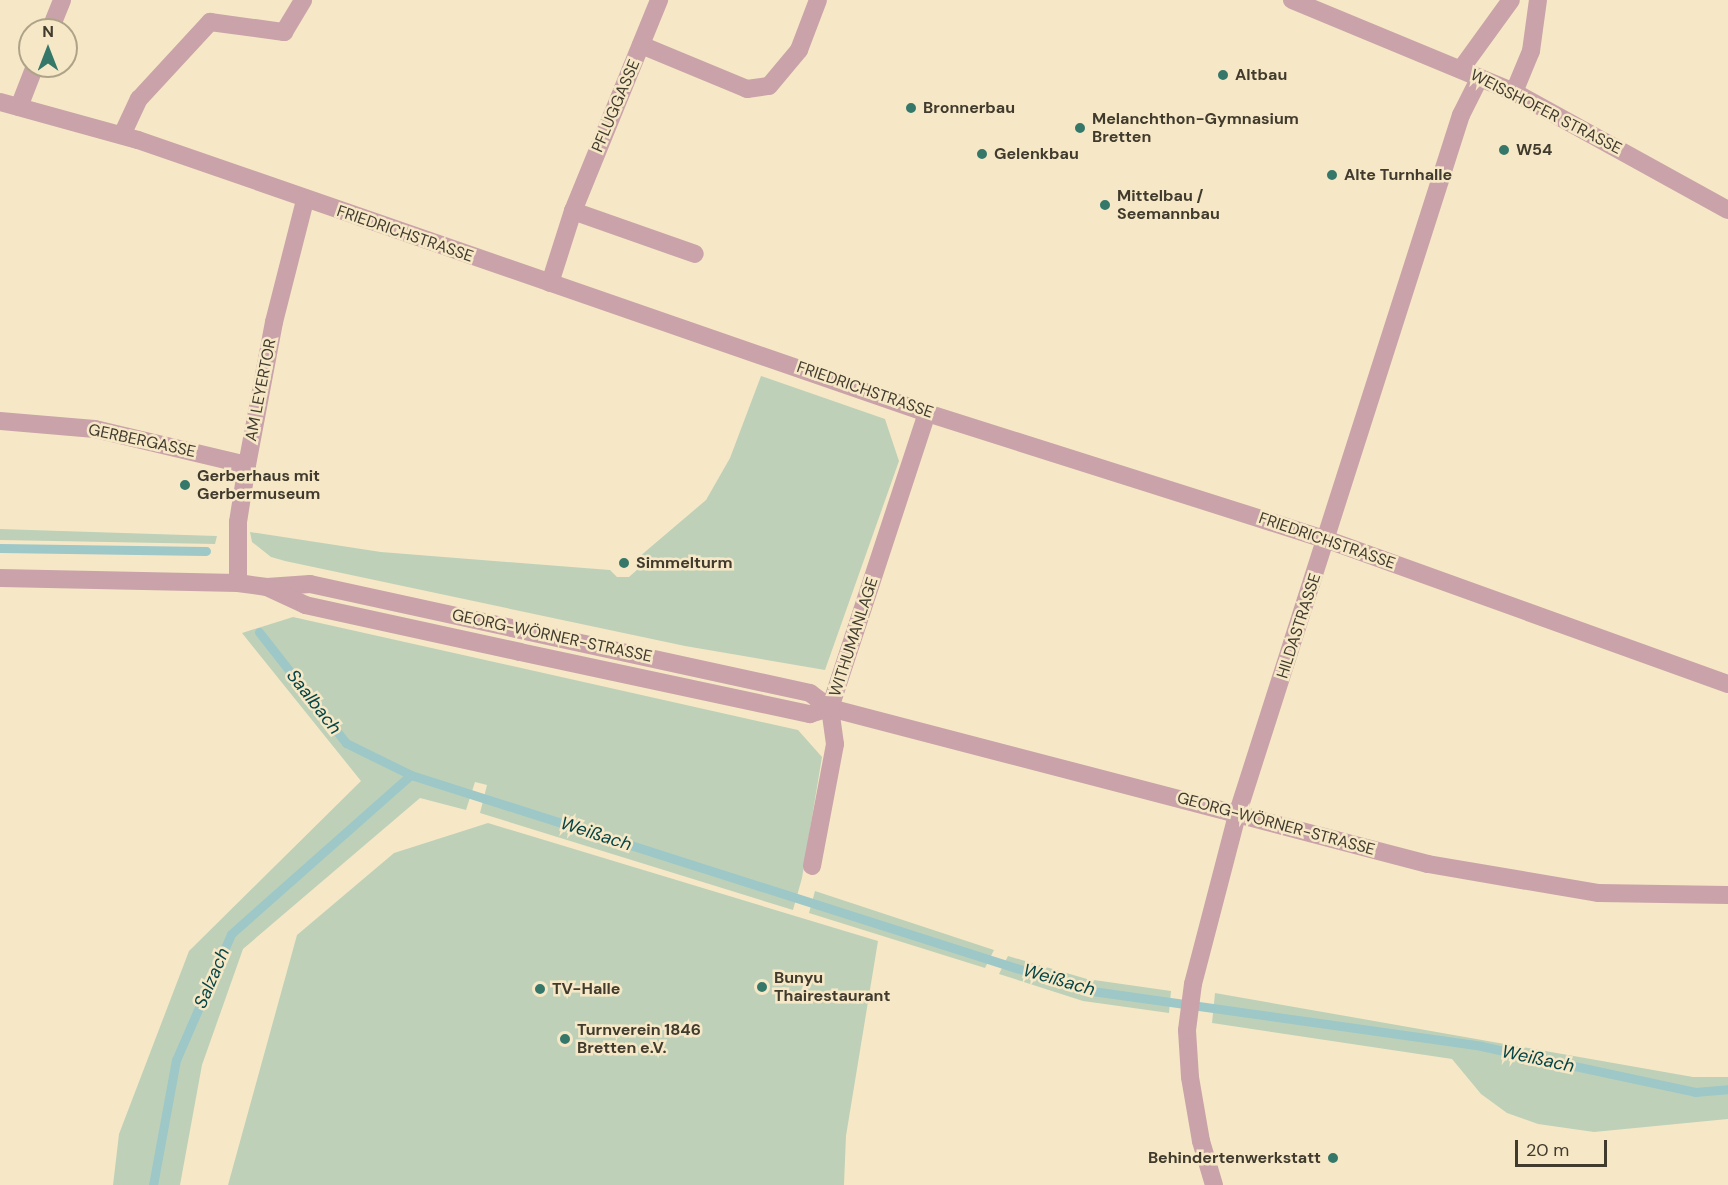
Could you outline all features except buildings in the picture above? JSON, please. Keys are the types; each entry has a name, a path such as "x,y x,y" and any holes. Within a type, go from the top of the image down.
{"street":[{"path":"55,18 62,0"},
{"path":"122,135 139,99 210,22 284,32 303,0"},
{"name":"PFLUGGASSE","path":"550,284 573,211 659,0"},
{"path":"641,45 747,89 769,86 799,50 819,0"},
{"name":"WEISSHOFER STRASSE","path":"1292,0 1514,92 1728,210"},
{"path":"1461,69 1511,0"},
{"path":"1514,92 1531,51 1538,0"},
{"name":"HILDASTRASSE","path":"1214,1185 1199,1130 1187,1030 1193,984 1237,815 1328,540 1461,115 1480,77"},
{"path":"19,107 30,78"},
{"name":"FRIEDRICHSTRASSE","path":"0,102 122,135 927,413 1328,540 1728,684"},
{"name":"AM LEYERTOR","path":"238,583 238,522 247,465 274,322 305,200"},
{"path":"573,211 695,254"},
{"name":"WITHUMANLAGE","path":"812,866 835,744 830,708 927,413"},
{"name":"GERBERGASSE","path":"0,421 94,429 247,465"},
{"name":"GEORG-WÖRNER-STRASSE","path":"0,578 238,583 267,587 305,605 509,650 810,714 830,708 1428,864 1598,892 1728,895"}],"green space":[{"path":"761,376 885,419 899,461 825,670 685,646 285,561 271,557 252,542 250,532 381,552 610,570 617,577 629,577 638,569 639,557 706,500 730,458"},
{"path":"0,529 217,536 215,544 0,540"},
{"path":"293,617 798,730 822,757 802,878 793,910 480,813 487,785 475,782 466,810 420,798 243,949 202,1065 180,1185 113,1185 119,1134 189,951 361,781 242,633"},
{"name":"Turnverein 1846 Bretten e.V.","path":"488,823 878,941 846,1136 844,1185 228,1185 297,935 394,853"},
{"path":"815,891 994,950 985,968 809,913"},
{"path":"1008,956 1087,979 1171,991 1169,1013 1083,1001 999,974"},
{"path":"1215,993 1693,1077 1728,1077 1728,1119 1594,1132 1538,1124 1507,1113 1481,1094 1452,1059 1212,1023"}],"waterway":[{"name":"Saalbach","path":"0,548 206,551"},
{"name":"Weißach","path":"259,632 346,743 411,775 1085,990 1481,1046 1695,1092 1728,1089"},
{"name":"Salzach","path":"153,1185 176,1060 231,934 411,775"}],"place":[{"name":"Altbau","path":"1223,75"},
{"name":"Bronnerbau","path":"911,108"},
{"name":"Melanchthon-Gymnasium Bretten","path":"1080,128"},
{"name":"W54","path":"1504,150"},
{"name":"Gelenkbau","path":"982,154"},
{"name":"Alte Turnhalle","path":"1332,175"},
{"name":"Mittelbau / Seemannbau","path":"1105,205"},
{"name":"Gerberhaus mit Gerbermuseum","path":"185,485"},
{"name":"Simmelturm","path":"624,563"},
{"name":"Bunyu Thairestaurant","path":"762,987"},
{"name":"TV-Halle","path":"540,989"},
{"name":"Turnverein 1846 Bretten e.V.","path":"565,1039"},
{"name":"Behindertenwerkstatt","path":"1333,1158"}]}
